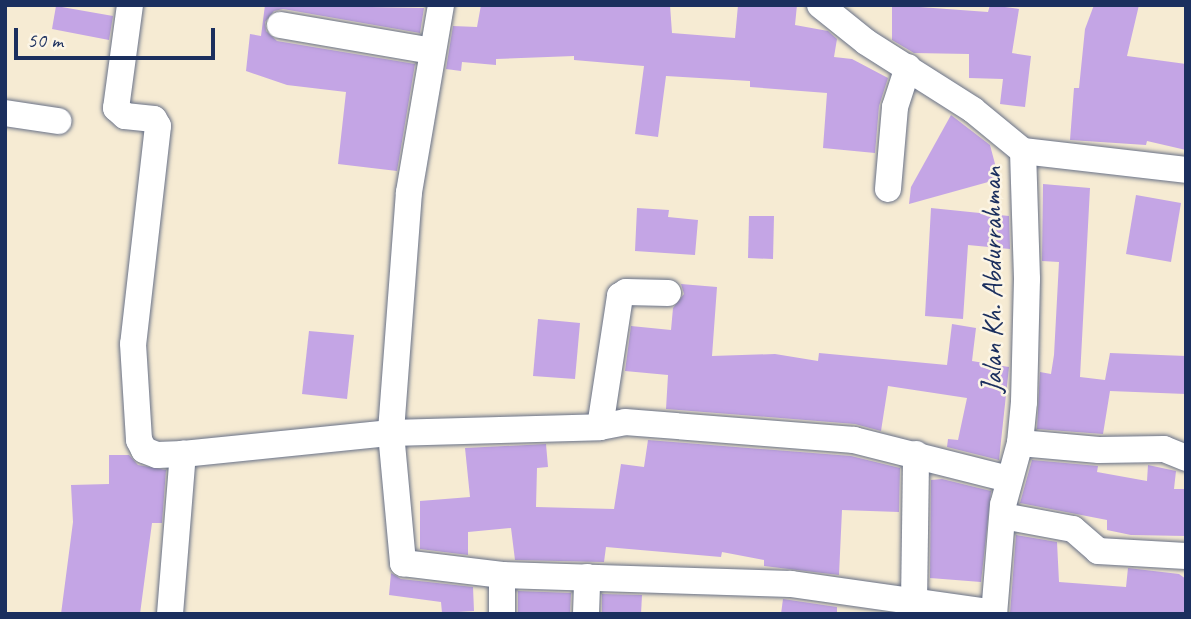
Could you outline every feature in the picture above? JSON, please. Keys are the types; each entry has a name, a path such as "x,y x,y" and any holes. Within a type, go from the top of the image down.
{"street":[{"path":"130,5 116,108 125,116 154,119 158,126 133,344 139,440 144,450 157,455 183,454 391,433 657,423 798,434 916,453 1009,479"},
{"path":"441,5 409,192 391,433 403,563 502,575 791,584 914,604 994,613"},
{"name":"Jalan Kh. Abdurrahman","path":"820,5 973,110 1023,151 1027,279 1020,443 1009,479 1003,516 994,613"},
{"path":"280,25 432,51"},
{"path":"888,189 895,107 908,67"},
{"path":"5,113 58,121"},
{"path":"1023,151 1186,170"},
{"path":"600,427 620,296 626,292 668,293"},
{"path":"1020,443 1099,450 1164,449 1186,458"},
{"path":"914,604 916,453"},
{"path":"170,614 183,454"},
{"path":"1003,516 1073,529 1098,551 1186,556"},
{"path":"502,575 502,614"},
{"path":"586,614 587,577"}],"building":[{"path":"265,5 424,8 420,33 283,9 274,11 265,22 266,31 277,41 415,64 397,171 338,164 346,92 287,85 246,71 250,34 261,36"},
{"path":"481,5 670,5 672,33 735,38 738,5 797,5 795,25 828,31 837,39 834,57 852,59 888,78 879,106 875,153 823,148 827,93 750,87 750,81 666,76 658,137 635,134 644,66 574,60 574,56 496,59 496,65 462,62 461,71 446,69 453,26 477,27"},
{"path":"892,5 988,12 990,5 1019,9 1012,53 1031,56 1025,107 1000,104 1003,79 969,78 969,54 914,53 892,40"},
{"path":"1094,5 1139,5 1127,56 1186,64 1186,150 1147,141 1146,145 1070,140 1074,88 1079,88 1085,29"},
{"path":"56,6 113,16 109,40 52,29"},
{"path":"951,115 990,145 999,179 909,204 911,187"},
{"path":"1043,184 1090,188 1080,377 1105,380 1110,353 1186,356 1186,394 1110,391 1103,434 1037,429 1040,372 1051,374 1054,355 1059,262 1042,261"},
{"path":"1136,195 1181,203 1171,262 1126,254"},
{"path":"637,208 669,210 668,217 698,220 695,255 635,251"},
{"path":"931,208 1009,216 1010,249 968,245 963,319 925,316"},
{"path":"749,216 774,216 773,259 748,258"},
{"path":"681,284 717,287 712,356 775,354 818,361 819,353 947,365 952,324 976,328 972,361 1009,367 999,460 947,447 948,439 958,440 967,398 888,386 881,431 855,424 666,409 668,375 625,371 631,326 671,330 673,308 684,294"},
{"path":"538,319 580,323 575,379 533,376"},
{"path":"309,331 354,335 347,399 302,394"},
{"path":"648,440 851,456 900,468 899,512 842,510 839,575 764,566 764,560 722,552 721,557 606,547 604,562 515,560 511,528 468,532 468,555 420,549 420,501 470,497 465,448 546,444 548,467 537,468 536,507 614,509 621,464 644,467"},
{"path":"109,455 129,455 138,465 166,470 162,523 152,523 140,614 61,614 73,522 71,485 109,484"},
{"path":"1032,460 1098,466 1097,472 1147,481 1148,465 1176,471 1174,489 1186,489 1186,536 1131,535 1107,530 1107,520 1020,503"},
{"path":"942,479 991,491 981,582 930,578 931,480"},
{"path":"1016,535 1057,542 1059,582 1126,587 1128,568 1179,574 1186,579 1186,614 1010,614"},
{"path":"391,573 401,579 473,587 474,611 442,613 441,602 389,595"},
{"path":"518,591 571,593 570,614 518,614"},
{"path":"602,594 642,595 641,614 602,614"},
{"path":"783,599 837,607 837,614 781,614"}]}
